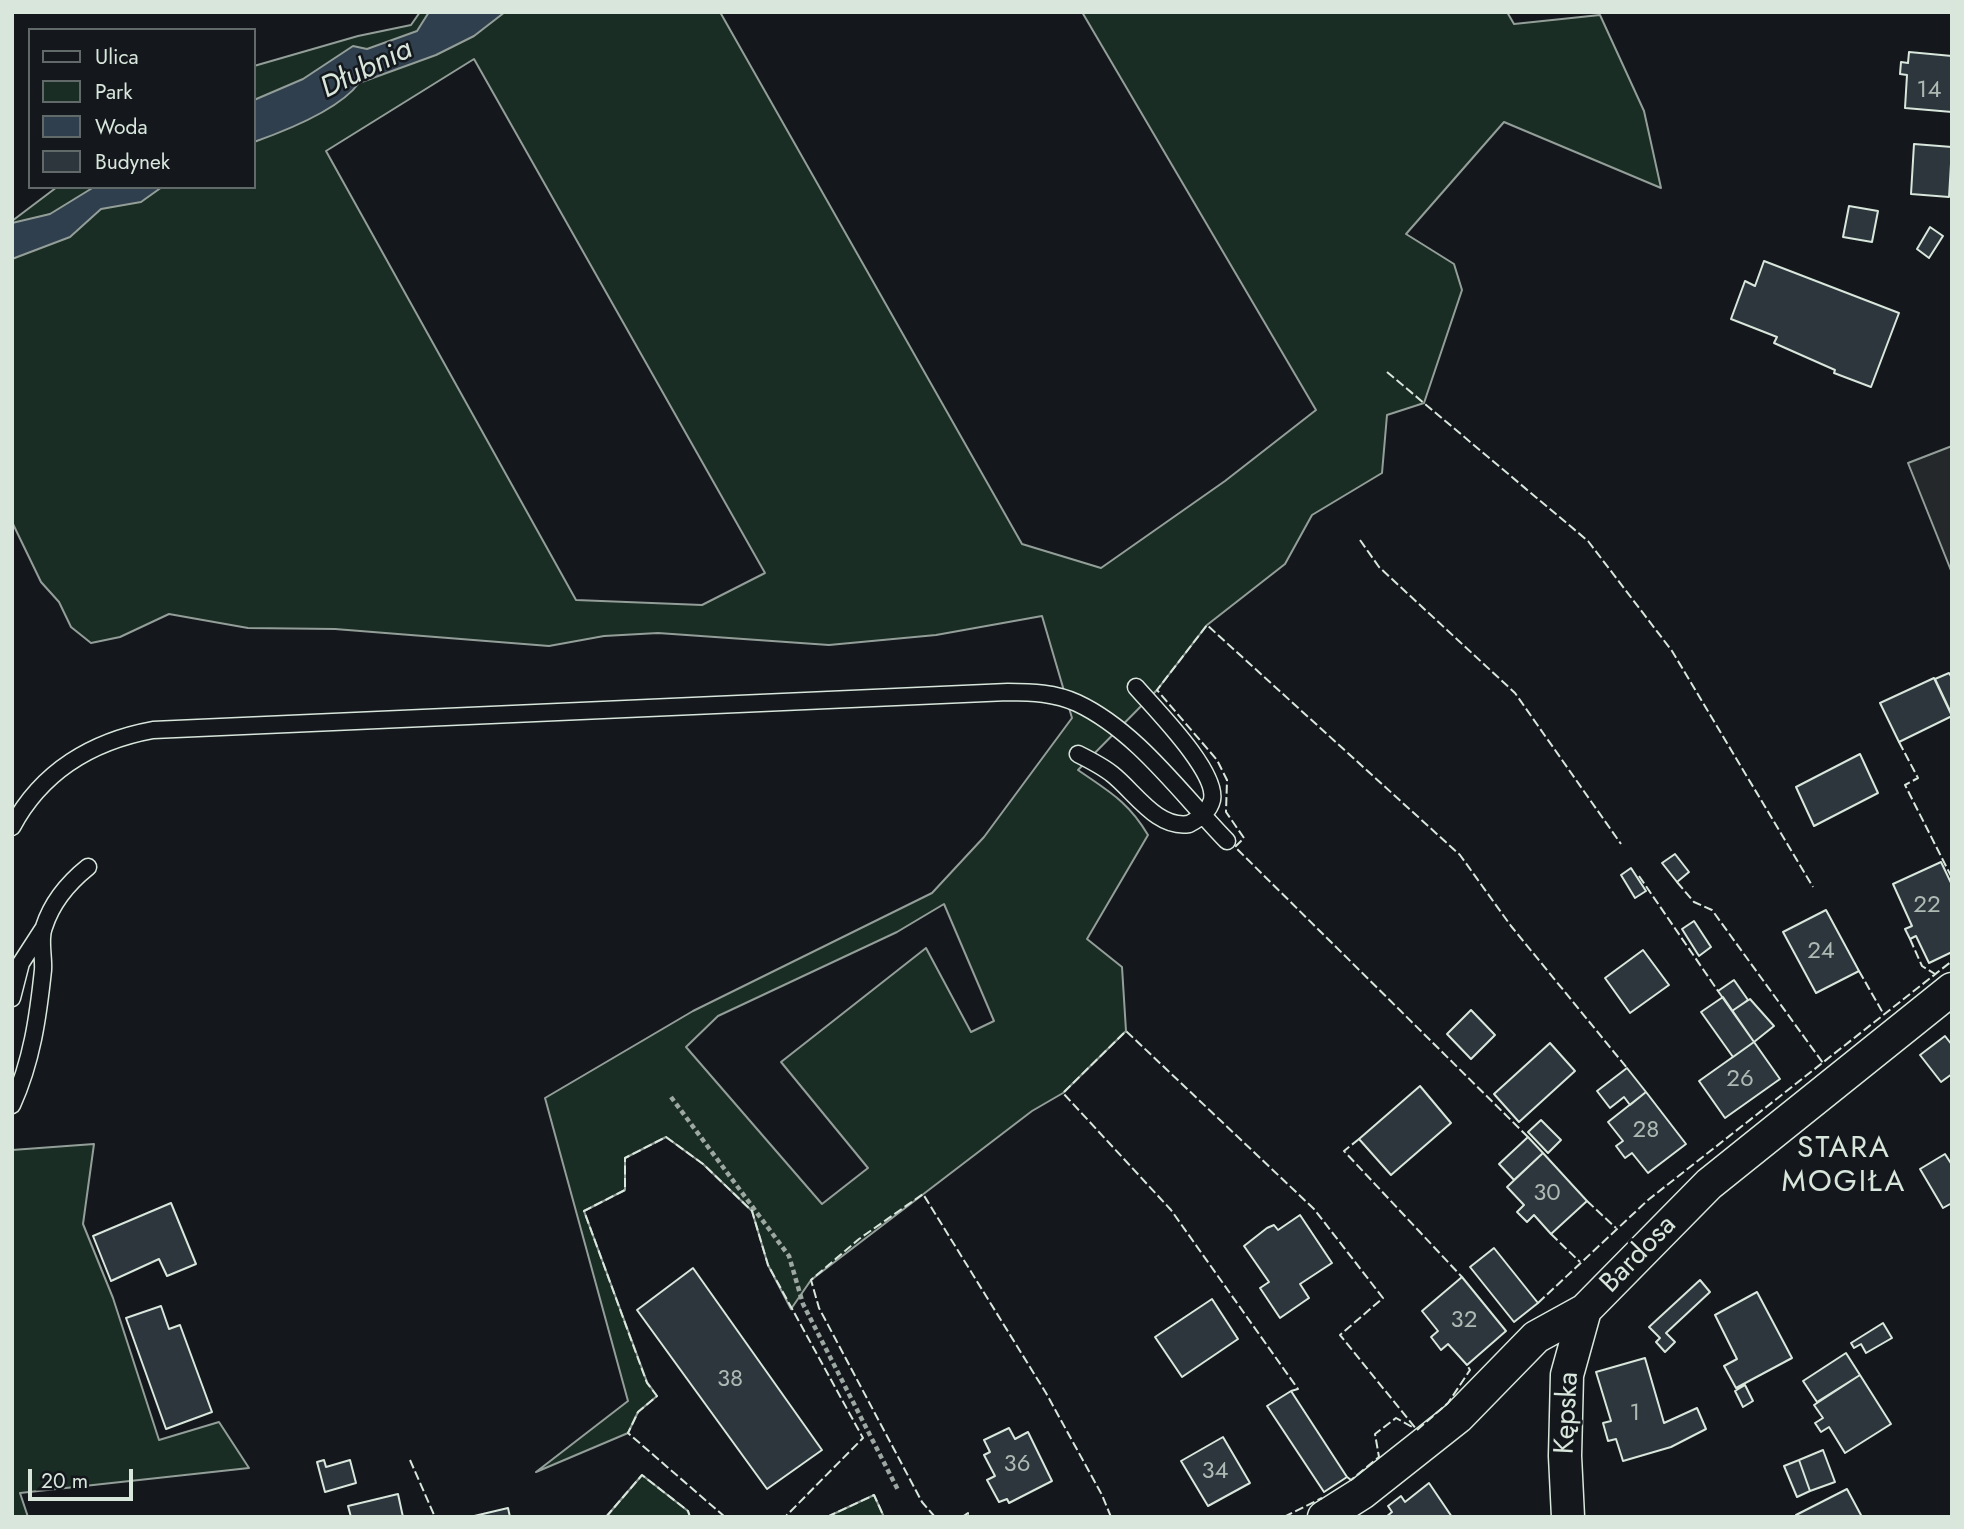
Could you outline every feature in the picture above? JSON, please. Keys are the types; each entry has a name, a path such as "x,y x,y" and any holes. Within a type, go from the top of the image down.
{"street":[{"name":"Bardosa","path":"1324,1517 1362,1493 1458,1417 1536,1337 1585,1310 1709,1184 1952,989"},
{"name":"Kępska","path":"1568,1517 1565,1456 1567,1375 1585,1310"}],"lane":[{"path":"1078,754 1110,772 1145,805 1170,822 1189,824 1202,816 1212,802 1212,793 1205,774 1136,687"},
{"path":"12,827 37,790 66,764 102,744 153,730 1008,692 1053,696 1091,711 1139,749 1227,841"},
{"path":"12,998 21,963 43,929 56,901 72,880 88,867"},
{"path":"12,1105 29,1064 37,1025 43,965 43,929"}],"path":[{"path":"671,1097 789,1256 803,1304 898,1490"}],"green space":[{"path":"420,12 720,12 1022,544 1101,568 1225,481 1316,410 1082,12 1507,12 1514,24 1600,15 1644,111 1661,188 1504,122 1406,234 1454,264 1462,290 1424,403 1387,415 1382,473 1312,515 1285,564 1207,625 1157,690 1078,770 1125,805 1148,835 1087,939 1122,967 1126,1031 1063,1093 1032,1111 811,1280 791,1309 768,1265 752,1211 703,1164 666,1137 625,1158 625,1190 584,1211 647,1382 657,1396 638,1412 628,1433 536,1472 628,1401 545,1098 693,1011 932,893 984,837 1072,718 1042,616 936,635 829,645 658,633 604,636 549,646 335,629 248,628 169,614 120,637 91,643 71,627 59,602 41,582 12,522 12,259 30,250 12,233 12,221 54,189 256,189 256,65 358,36 411,25","holes":["474,59 765,573 702,605 576,600 326,151","944,904 994,1021 971,1032 926,948 781,1062 868,1168 822,1204 686,1047 718,1016 897,932"]},
{"path":"94,1144 83,1224 113,1298 159,1440 219,1422 249,1468 20,1493 28,1517 12,1517 12,1150"},
{"path":"642,1475 688,1511 690,1517 606,1517"},
{"path":"874,1495 884,1517 827,1517"}],"shaded area":[{"path":"1952,446 1952,573 1908,463"}],"water":[{"name":"Dłubnia","path":"429,12 505,12 474,36 436,55 359,83 325,111 256,141 256,99 303,79 353,46 367,49 417,31"},
{"path":"91,189 159,189 141,202 101,209 70,237 12,259 12,223 50,214"}],"building":[{"path":"1909,52 1952,56 1952,112 1905,108 1907,75 1900,74 1901,62 1908,63"},
{"path":"1914,144 1952,147 1949,197 1911,194"},
{"path":"1849,206 1878,211 1872,242 1843,237"},
{"path":"1930,227 1943,236 1929,258 1917,249"},
{"path":"1764,261 1899,313 1871,387 1834,373 1835,370 1774,343 1777,337 1731,319 1745,281 1755,286"},
{"path":"1949,673 1952,678 1952,715 1935,679"},
{"path":"1934,678 1952,716 1899,742 1880,703"},
{"path":"1860,754 1878,793 1814,826 1796,787"},
{"path":"1675,854 1689,872 1677,882 1662,863"},
{"path":"1941,862 1952,885 1952,952 1929,963 1916,936 1910,939 1905,929 1912,926 1893,884"},
{"path":"1631,868 1646,891 1635,898 1621,875"},
{"path":"1826,910 1859,971 1816,993 1783,932"},
{"path":"1694,921 1711,947 1699,956 1682,929"},
{"path":"1643,950 1669,985 1630,1013 1605,978"},
{"path":"1734,980 1748,1000 1732,1011 1718,991"},
{"path":"1723,997 1754,1042 1733,1057 1701,1012"},
{"path":"1750,999 1774,1026 1754,1042 1732,1011"},
{"path":"1471,1010 1495,1035 1471,1059 1447,1034"},
{"path":"1945,1036 1952,1045 1952,1074 1941,1082 1920,1055"},
{"path":"1754,1042 1780,1079 1725,1118 1699,1081"},
{"path":"1550,1043 1575,1071 1519,1122 1494,1094"},
{"path":"1627,1068 1646,1092 1630,1105 1624,1097 1610,1108 1597,1091"},
{"path":"1420,1086 1451,1123 1391,1175 1359,1139"},
{"path":"1646,1092 1686,1144 1648,1173 1632,1153 1625,1158 1616,1146 1623,1141 1608,1122"},
{"path":"1541,1120 1561,1140 1548,1153 1528,1132"},
{"path":"1528,1137 1543,1153 1514,1180 1499,1164"},
{"path":"1543,1153 1587,1201 1551,1234 1534,1215 1527,1222 1517,1212 1524,1205 1507,1187"},
{"path":"1945,1154 1952,1165 1952,1203 1943,1208 1920,1169"},
{"path":"171,1203 196,1264 167,1276 159,1259 111,1281 93,1236"},
{"path":"1300,1215 1332,1263 1300,1284 1309,1298 1280,1318 1260,1288 1269,1282 1244,1246 1267,1228 1274,1225 1278,1230"},
{"path":"1494,1248 1538,1303 1514,1322 1470,1267"},
{"path":"693,1268 822,1450 767,1489 637,1310"},
{"path":"1462,1277 1506,1331 1467,1365 1448,1344 1441,1350 1431,1337 1438,1331 1422,1311"},
{"path":"1700,1280 1710,1292 1666,1333 1675,1342 1665,1352 1656,1342 1660,1338 1649,1327"},
{"path":"1757,1292 1792,1358 1736,1388 1724,1366 1737,1359 1715,1315"},
{"path":"1212,1299 1238,1339 1182,1377 1155,1337"},
{"path":"161,1306 169,1329 180,1325 212,1412 166,1429 126,1318"},
{"path":"1883,1323 1892,1338 1866,1353 1861,1344 1854,1348 1851,1343"},
{"path":"1846,1353 1860,1375 1817,1402 1803,1381"},
{"path":"1645,1358 1664,1423 1697,1408 1706,1429 1671,1447 1623,1461 1616,1439 1608,1441 1603,1423 1611,1421 1596,1372"},
{"path":"1860,1375 1891,1424 1845,1453 1829,1427 1821,1432 1815,1423 1823,1418 1814,1405"},
{"path":"1745,1385 1753,1401 1743,1407 1735,1391"},
{"path":"1291,1391 1347,1477 1324,1492 1267,1406"},
{"path":"1009,1428 1015,1439 1028,1432 1052,1481 1009,1503 1007,1499 999,1502 987,1480 995,1476 984,1455 990,1452 984,1440"},
{"path":"1223,1437 1250,1483 1208,1506 1181,1461"},
{"path":"1823,1450 1835,1482 1810,1491 1799,1460"},
{"path":"324,1460 326,1467 350,1460 356,1483 325,1492 317,1462"},
{"path":"1799,1460 1810,1491 1797,1497 1784,1466"},
{"path":"1429,1483 1452,1517 1386,1517 1392,1512 1388,1506 1401,1496 1405,1502"},
{"path":"1847,1489 1862,1517 1797,1517 1796,1515"},
{"path":"398,1494 403,1517 351,1517 348,1506"},
{"path":"508,1508 510,1517 470,1517"}],"fence":[{"path":"1387,372 1588,541 1672,651 1813,887"},
{"path":"1360,540 1379,567 1515,693 1621,844"},
{"path":"1528,1137 1235,847 1244,838 1226,812 1227,780 1217,760 1157,690 1207,625 1460,855 1511,926 1627,1068"},
{"path":"1899,742 1918,778 1905,785 1952,878"},
{"path":"1639,876 1718,991"},
{"path":"1677,882 1694,902 1712,910 1823,1063"},
{"path":"1910,939 1922,966 1935,974"},
{"path":"1538,1303 1648,1200 1952,961"},
{"path":"1859,971 1883,1013"},
{"path":"1291,1391 1298,1389 1171,1210 1063,1093 1126,1031 1314,1209 1383,1298 1340,1335 1417,1430"},
{"path":"725,1517 628,1433 638,1412 657,1396 647,1383 584,1211 625,1190 625,1158 666,1137 703,1164 752,1211 768,1265 863,1438 785,1517"},
{"path":"1359,1139 1344,1151 1462,1277"},
{"path":"935,1517 922,1502 819,1308 811,1280 859,1239 923,1194 1046,1393 1102,1495 1111,1517"},
{"path":"1587,1201 1616,1228"},
{"path":"1551,1234 1580,1262"},
{"path":"1417,1430 1448,1403 1470,1370 1467,1365"},
{"path":"1347,1477 1351,1480 1379,1457 1375,1434 1396,1418 1414,1428"},
{"path":"410,1460 435,1517"},
{"path":"606,1517 642,1475 688,1511 690,1517"},
{"path":"827,1517 874,1495 884,1517"},
{"path":"1284,1517 1322,1498"},
{"path":"962,1517 968,1513 968,1517"}],"district":[{"name":"STARA MOGIŁA","path":"1844,1167"}]}
